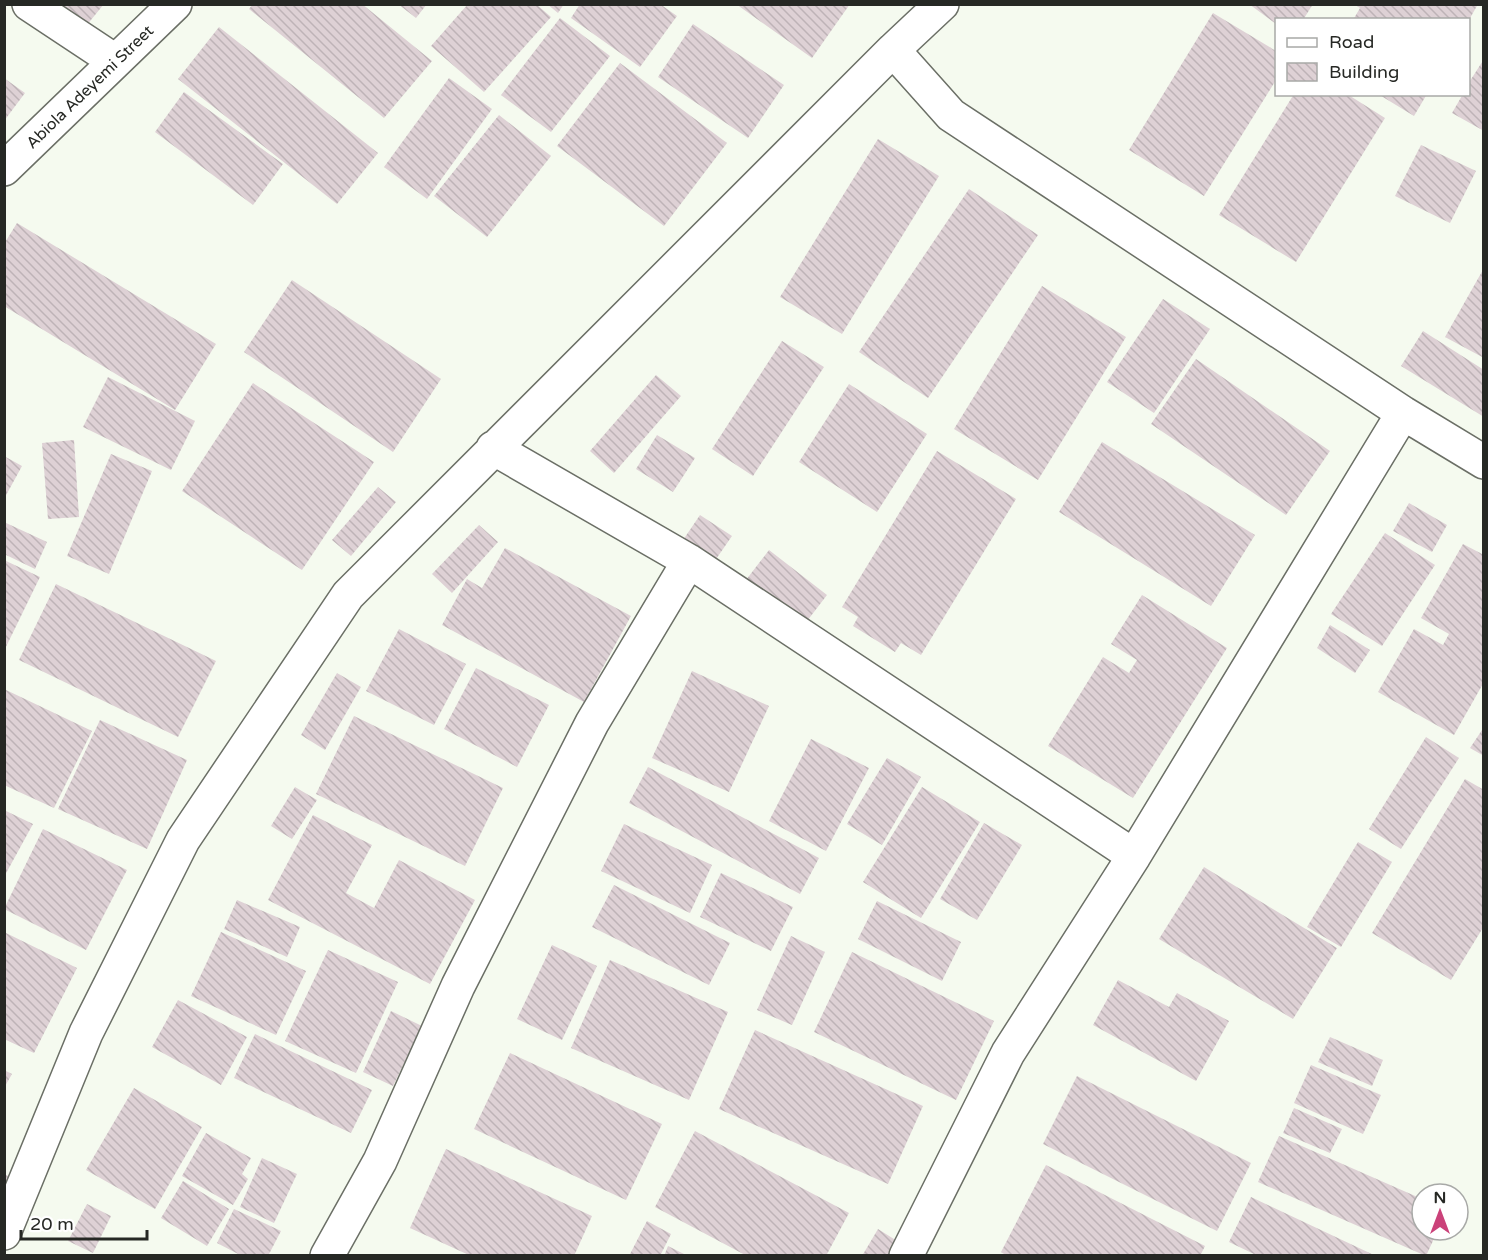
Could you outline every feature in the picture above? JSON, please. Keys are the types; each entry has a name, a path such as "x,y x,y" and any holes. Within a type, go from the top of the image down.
{"street":[{"path":"29,4 115,61"},
{"name":"Abiola Adeyemi Street","path":"4,169 175,4"},
{"path":"4,1233 86,1033 183,840 348,595 893,50 942,4"},
{"path":"893,50 951,115 1403,413 1484,462"},
{"path":"906,1256 1008,1053 1134,856 1403,413"},
{"path":"493,448 688,561 1134,856"},
{"path":"327,1256 380,1161 458,986 592,723 688,561"}],"building":[{"path":"48,4 104,4 82,31"},
{"path":"253,4 362,4 432,61 384,118 249,9"},
{"path":"398,4 427,4 416,18"},
{"path":"468,4 536,4 551,17 484,92 431,46"},
{"path":"547,4 564,4 558,13"},
{"path":"580,4 660,4 677,16 640,67 571,18"},
{"path":"736,4 850,4 812,58"},
{"path":"1249,4 1313,4 1304,18 1275,18 1275,23"},
{"path":"1354,4 1478,4 1470,18 1354,18 1360,8"},
{"path":"1213,13 1275,50 1275,82 1204,196 1129,150"},
{"path":"560,18 610,56 551,132 501,95"},
{"path":"693,24 784,85 748,138 658,77"},
{"path":"219,27 378,153 337,204 178,79"},
{"path":"1484,59 1484,131 1452,113 1462,96 1470,96 1470,81"},
{"path":"620,63 727,143 664,226 557,146"},
{"path":"4,78 25,93 4,121"},
{"path":"449,78 492,109 427,199 384,167"},
{"path":"184,92 283,164 253,205 155,132"},
{"path":"1293,96 1350,96 1385,118 1296,262 1219,215"},
{"path":"1381,96 1426,96 1414,116"},
{"path":"499,115 551,156 487,237 434,196"},
{"path":"878,139 939,176 842,334 780,297"},
{"path":"1421,145 1476,171 1450,223 1395,196"},
{"path":"969,189 1038,235 928,398 859,352"},
{"path":"17,223 216,344 175,410 4,306 4,244"},
{"path":"1484,268 1484,358 1445,337"},
{"path":"292,280 441,379 393,452 244,352"},
{"path":"1042,286 1126,337 1038,480 954,429"},
{"path":"1163,299 1210,329 1154,413 1107,382"},
{"path":"1423,331 1484,370 1484,417 1401,366"},
{"path":"782,341 824,367 753,476 712,449"},
{"path":"1196,359 1330,451 1286,515 1151,424"},
{"path":"656,375 681,396 614,473 590,451"},
{"path":"108,377 195,421 171,470 83,427"},
{"path":"253,383 374,462 302,570 182,491"},
{"path":"849,384 927,434 877,512 799,462"},
{"path":"657,435 695,458 673,492 636,469"},
{"path":"74,440 79,517 48,519 42,443"},
{"path":"1102,442 1255,535 1211,606 1059,512"},
{"path":"937,451 1016,499 921,655 901,643 895,652 853,626 858,617 842,607"},
{"path":"111,454 152,471 109,574 67,556"},
{"path":"4,456 22,466 4,499"},
{"path":"378,487 396,502 351,556 332,540"},
{"path":"1409,503 1447,525 1432,552 1393,531"},
{"path":"700,515 732,536 712,565 681,543"},
{"path":"4,522 47,542 35,569 4,554"},
{"path":"479,525 498,542 452,593 432,574"},
{"path":"1385,533 1435,565 1382,646 1331,614"},
{"path":"1463,544 1484,555 1484,682 1454,735 1378,692 1414,629 1443,645 1449,634 1421,618"},
{"path":"505,548 631,616 584,702 442,625 467,579 482,588"},
{"path":"769,550 827,595 804,625 746,580"},
{"path":"4,560 40,577 4,651"},
{"path":"56,584 216,661 178,737 19,660"},
{"path":"1142,595 1227,648 1133,798 1048,746 1103,657 1129,673 1137,660 1111,644"},
{"path":"1330,625 1370,650 1355,673 1317,648"},
{"path":"399,629 466,664 434,725 366,691"},
{"path":"476,668 549,705 517,767 444,729"},
{"path":"692,671 769,706 729,792 652,758"},
{"path":"337,673 361,687 325,750 301,735"},
{"path":"4,689 92,731 54,808 4,785"},
{"path":"354,716 503,788 465,866 316,794"},
{"path":"100,720 187,760 147,849 58,809"},
{"path":"1484,727 1484,756 1470,748"},
{"path":"1426,737 1459,758 1401,849 1369,829"},
{"path":"811,739 869,768 826,851 769,821"},
{"path":"887,758 921,777 882,845 847,824"},
{"path":"648,767 819,858 800,894 629,803"},
{"path":"1465,779 1484,790 1484,926 1451,980 1372,933"},
{"path":"295,787 317,800 292,839 271,826"},
{"path":"922,787 980,822 921,918 863,882"},
{"path":"4,810 33,824 4,877"},
{"path":"313,815 372,845 346,893 374,908 399,860 475,900 430,984 268,900"},
{"path":"984,823 1022,845 977,920 940,899"},
{"path":"624,824 712,865 690,913 601,871"},
{"path":"43,829 127,870 86,950 4,909"},
{"path":"1358,842 1392,862 1341,947 1307,927"},
{"path":"1204,867 1337,948 1293,1019 1159,939"},
{"path":"721,873 793,907 771,951 700,917"},
{"path":"614,885 730,943 709,985 592,927"},
{"path":"237,900 300,927 287,957 224,929"},
{"path":"877,901 961,942 942,981 858,939"},
{"path":"4,932 77,968 34,1053 4,1039"},
{"path":"221,932 306,971 276,1035 191,996"},
{"path":"791,936 825,952 792,1025 757,1010"},
{"path":"552,945 597,966 562,1040 517,1019"},
{"path":"328,950 398,982 356,1073 285,1041"},
{"path":"852,952 994,1021 956,1100 814,1032"},
{"path":"610,960 728,1012 689,1100 571,1048"},
{"path":"1118,980 1169,1007 1177,993 1229,1021 1196,1081 1093,1025"},
{"path":"178,1000 247,1037 221,1085 152,1047"},
{"path":"391,1011 422,1026 393,1086 363,1072"},
{"path":"755,1030 923,1106 888,1184 719,1109"},
{"path":"255,1034 372,1090 351,1133 234,1078"},
{"path":"1330,1037 1383,1060 1372,1086 1318,1062"},
{"path":"510,1053 662,1124 626,1200 474,1129"},
{"path":"1311,1065 1381,1095 1363,1134 1294,1103"},
{"path":"4,1070 12,1074 4,1088"},
{"path":"1077,1076 1251,1163 1217,1231 1043,1144"},
{"path":"134,1088 202,1127 155,1209 86,1170"},
{"path":"1294,1108 1342,1129 1330,1153 1283,1133"},
{"path":"695,1131 849,1213 826,1256 747,1256 655,1207"},
{"path":"206,1133 251,1158 242,1174 248,1179 233,1205 182,1176"},
{"path":"1279,1136 1410,1194 1410,1242 1432,1242 1426,1256 1258,1182"},
{"path":"446,1149 592,1216 574,1256 471,1256 410,1228"},
{"path":"262,1158 297,1174 274,1223 240,1207"},
{"path":"1046,1165 1205,1246 1200,1256 1007,1256 1001,1252"},
{"path":"4,1174 15,1179 4,1200"},
{"path":"183,1181 229,1209 207,1246 161,1218"},
{"path":"1251,1197 1376,1256 1258,1256 1229,1242"},
{"path":"87,1204 111,1216 93,1253 68,1241"},
{"path":"234,1209 281,1231 268,1256 242,1256 217,1243"},
{"path":"647,1221 671,1234 660,1256 629,1256"},
{"path":"878,1229 905,1246 899,1256 862,1256"},
{"path":"668,1246 688,1256 664,1256"}]}
